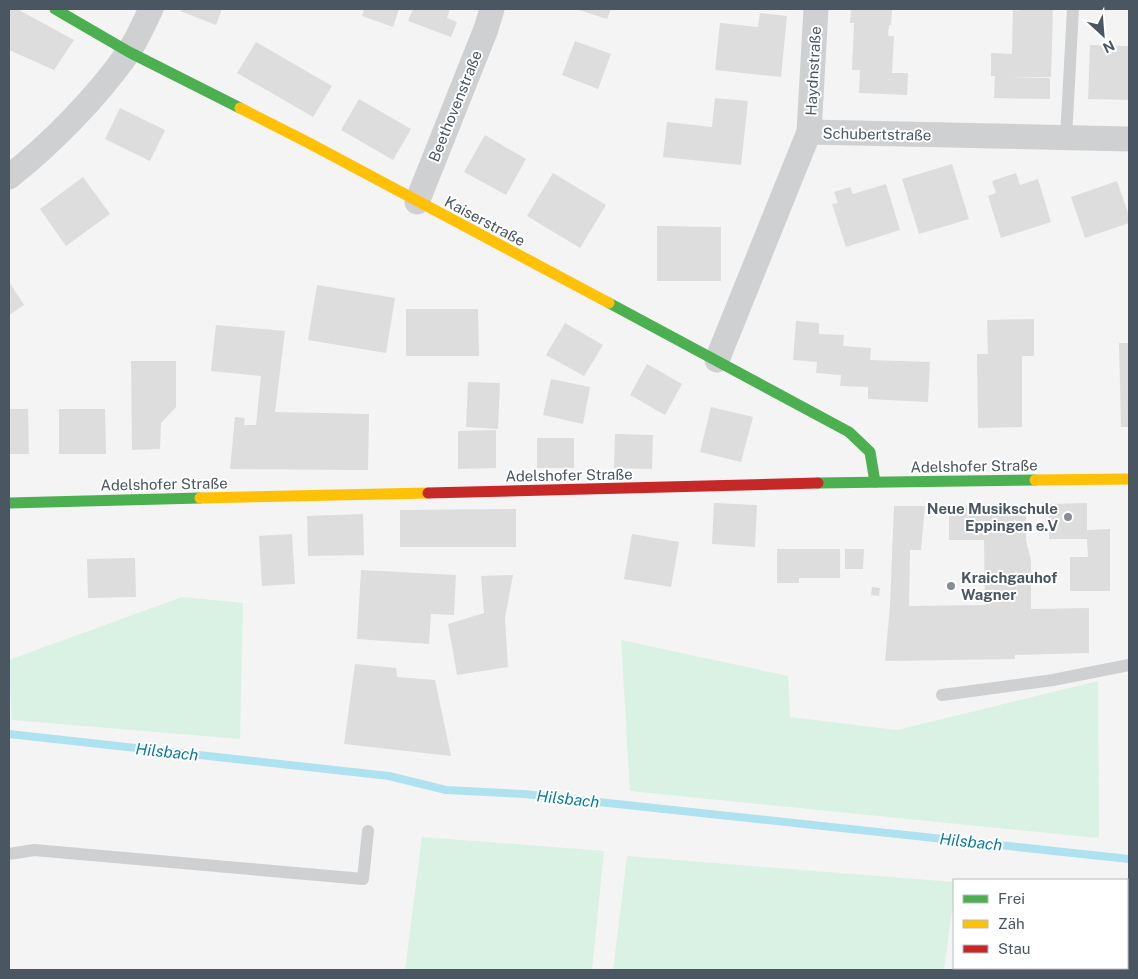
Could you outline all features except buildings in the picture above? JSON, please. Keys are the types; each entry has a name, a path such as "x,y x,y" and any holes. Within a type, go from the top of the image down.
{"street":[{"name":"Kaiserstraße","path":"55,9 129,52 307,142 849,432 870,452 876,482"},
{"path":"9,177 81,110 129,52 151,9"},
{"name":"Beethovenstraße","path":"417,202 492,9"},
{"name":"Haydnstraße","path":"810,132 816,9"},
{"name":"Schubertstraße","path":"717,360 810,132 1129,139"},
{"name":"Adelshofer Straße","path":"9,503 876,482 1129,479"}],"lane":[{"path":"1066,138 1073,9"},
{"path":"942,695 1044,682 1129,665"},
{"path":"9,854 34,850 363,879 368,831"}],"green space":[{"path":"182,597 243,603 240,739 12,720 9,660"},
{"path":"621,640 788,676 790,717 897,730 1098,681 1099,838 630,791"},
{"path":"422,837 604,851 592,970 405,970"},
{"path":"627,856 953,882 953,902 944,970 613,970"},
{"path":"1129,888 1129,970 962,970 1128,969"}],"waterway":[{"name":"Hilsbach","path":"9,734 389,776 446,790 524,794 1129,859"}],"traffic: fast":[{"path":"55,9 129,52 240,108"},
{"path":"609,303 849,432 870,452 875,482"},
{"path":"818,483 1035,480"},
{"path":"9,503 200,498"}],"traffic: slow":[{"path":"240,108 609,303"},
{"path":"1035,480 1129,479"},
{"path":"200,498 428,493"}],"traffic: jam":[{"path":"428,493 818,483"}],"place":[{"name":"Neue Musikschule Eppingen e.V","path":"1068,517"},
{"name":"Kraichgauhof Wagner","path":"951,586"}]}
